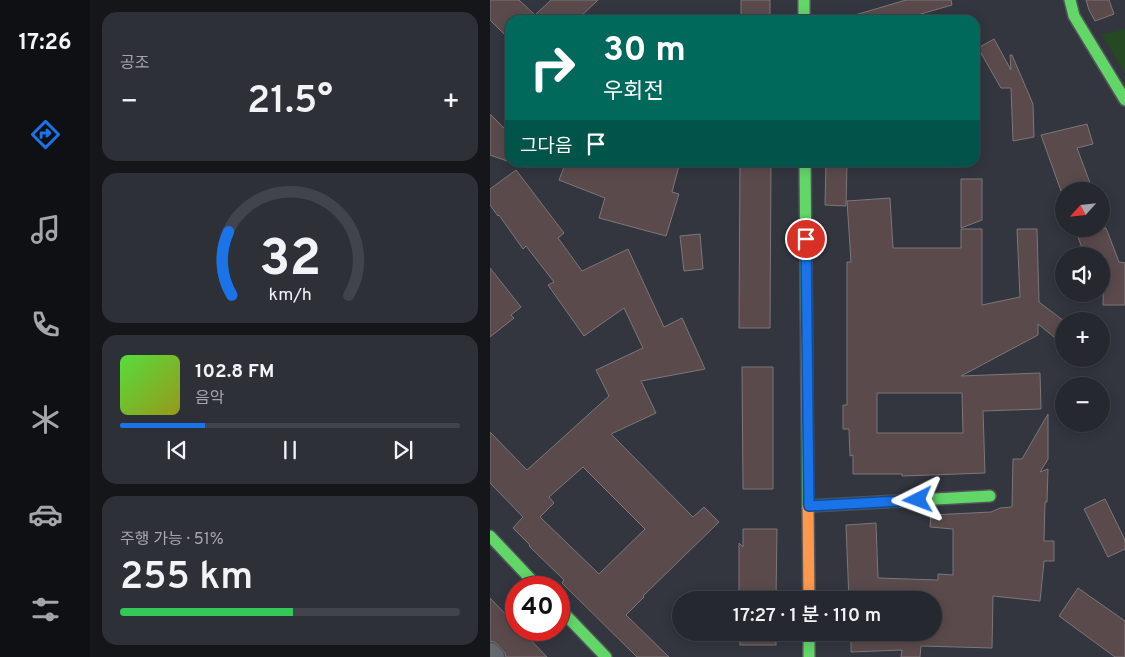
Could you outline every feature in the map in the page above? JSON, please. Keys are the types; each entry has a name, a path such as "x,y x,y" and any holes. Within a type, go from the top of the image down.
{"street":[{"path":"804,0 804,15"},
{"path":"1070,0 1074,16 1125,100"},
{"path":"805,167 809,591"},
{"path":"809,506 990,496"},
{"path":"490,536 528,576"},
{"path":"570,619 606,657"},
{"path":"809,641 809,657"},
{"path":"490,653 494,657"}],"green space":[{"path":"1125,29 1125,74 1102,35"}],"building":[{"path":"490,0 519,0 535,15 505,15 505,35 490,20"},
{"path":"551,0 598,0 582,15 535,15"},
{"path":"741,0 770,0 770,15 741,15"},
{"path":"906,0 951,0 952,5 917,15 855,15"},
{"path":"1086,0 1109,0 1114,14 1095,21"},
{"path":"994,39 1011,70 1010,55 1012,55 1033,104 1034,137 1013,141 1011,88 1001,88 980,51 980,47"},
{"path":"490,114 505,129 505,160 490,155"},
{"path":"1087,124 1093,144 1077,148 1090,182 1058,182 1041,135"},
{"path":"564,167 679,167 672,192 679,194 666,236 599,218 605,198 559,180"},
{"path":"740,167 771,167 770,328 739,328"},
{"path":"826,167 847,167 846,206 825,205"},
{"path":"516,170 564,233 558,238 582,271 628,249 664,327 682,318 705,369 641,381 656,413 611,434 693,517 704,507 719,522 626,615 669,657 637,657 570,591 570,576 560,576 513,528 523,517 490,483 490,432 527,470 609,396 596,370 643,348 624,308 584,336 548,285 554,282 526,246 523,249 490,205 490,189","holes":["583,467 645,529 599,574 540,517 554,503 549,497"]},
{"path":"961,179 982,179 982,220 961,228"},
{"path":"890,198 893,248 961,248 961,229 982,229 982,305 1020,297 1017,229 1037,229 1039,302 1055,314 1055,338 1038,324 1038,335 961,376 1040,373 1041,409 983,411 985,473 902,476 902,474 853,474 853,455 850,456 849,429 843,429 843,405 847,405 847,262 851,262 847,201","holes":["877,393 962,393 963,433 877,433"]},
{"path":"700,234 703,269 684,271 680,236"},
{"path":"1078,238 1110,238 1119,262 1125,263 1125,305 1103,305 1103,302 1110,302 1110,247 1082,247"},
{"path":"490,268 521,307 511,315 514,318 490,337"},
{"path":"742,367 773,367 773,489 743,489"},
{"path":"1048,414 1048,459 1040,472 1048,469 1044,541 1054,541 1054,561 1044,561 1040,601 993,596 992,648 921,646 920,657 901,657 902,650 851,652 851,641 942,641 942,591 849,591 846,525 876,523 878,578 938,580 938,574 953,575 953,529 930,527 931,515 991,512 1000,508 1012,507 1013,459 1022,459"},
{"path":"1105,499 1125,540 1125,549 1108,557 1084,509"},
{"path":"743,529 777,529 776,591 739,591 739,543 743,547"},
{"path":"1078,588 1125,621 1125,657 1115,657 1059,616"},
{"path":"490,598 505,614 505,641 532,641 547,657 506,657 498,645 490,641"},
{"path":"740,641 776,641 776,645 740,645"}],"traffic: fast":[{"path":"804,0 804,15"},
{"path":"1070,0 1074,16 1125,100"},
{"path":"805,167 808,507"},
{"path":"809,506 990,496"},
{"path":"490,536 528,576"},
{"path":"570,619 606,657"},
{"path":"809,641 809,657"}],"traffic: slow":[{"path":"808,507 809,591"}],"route":[{"path":"806,239 809,506 918,500"}]}
